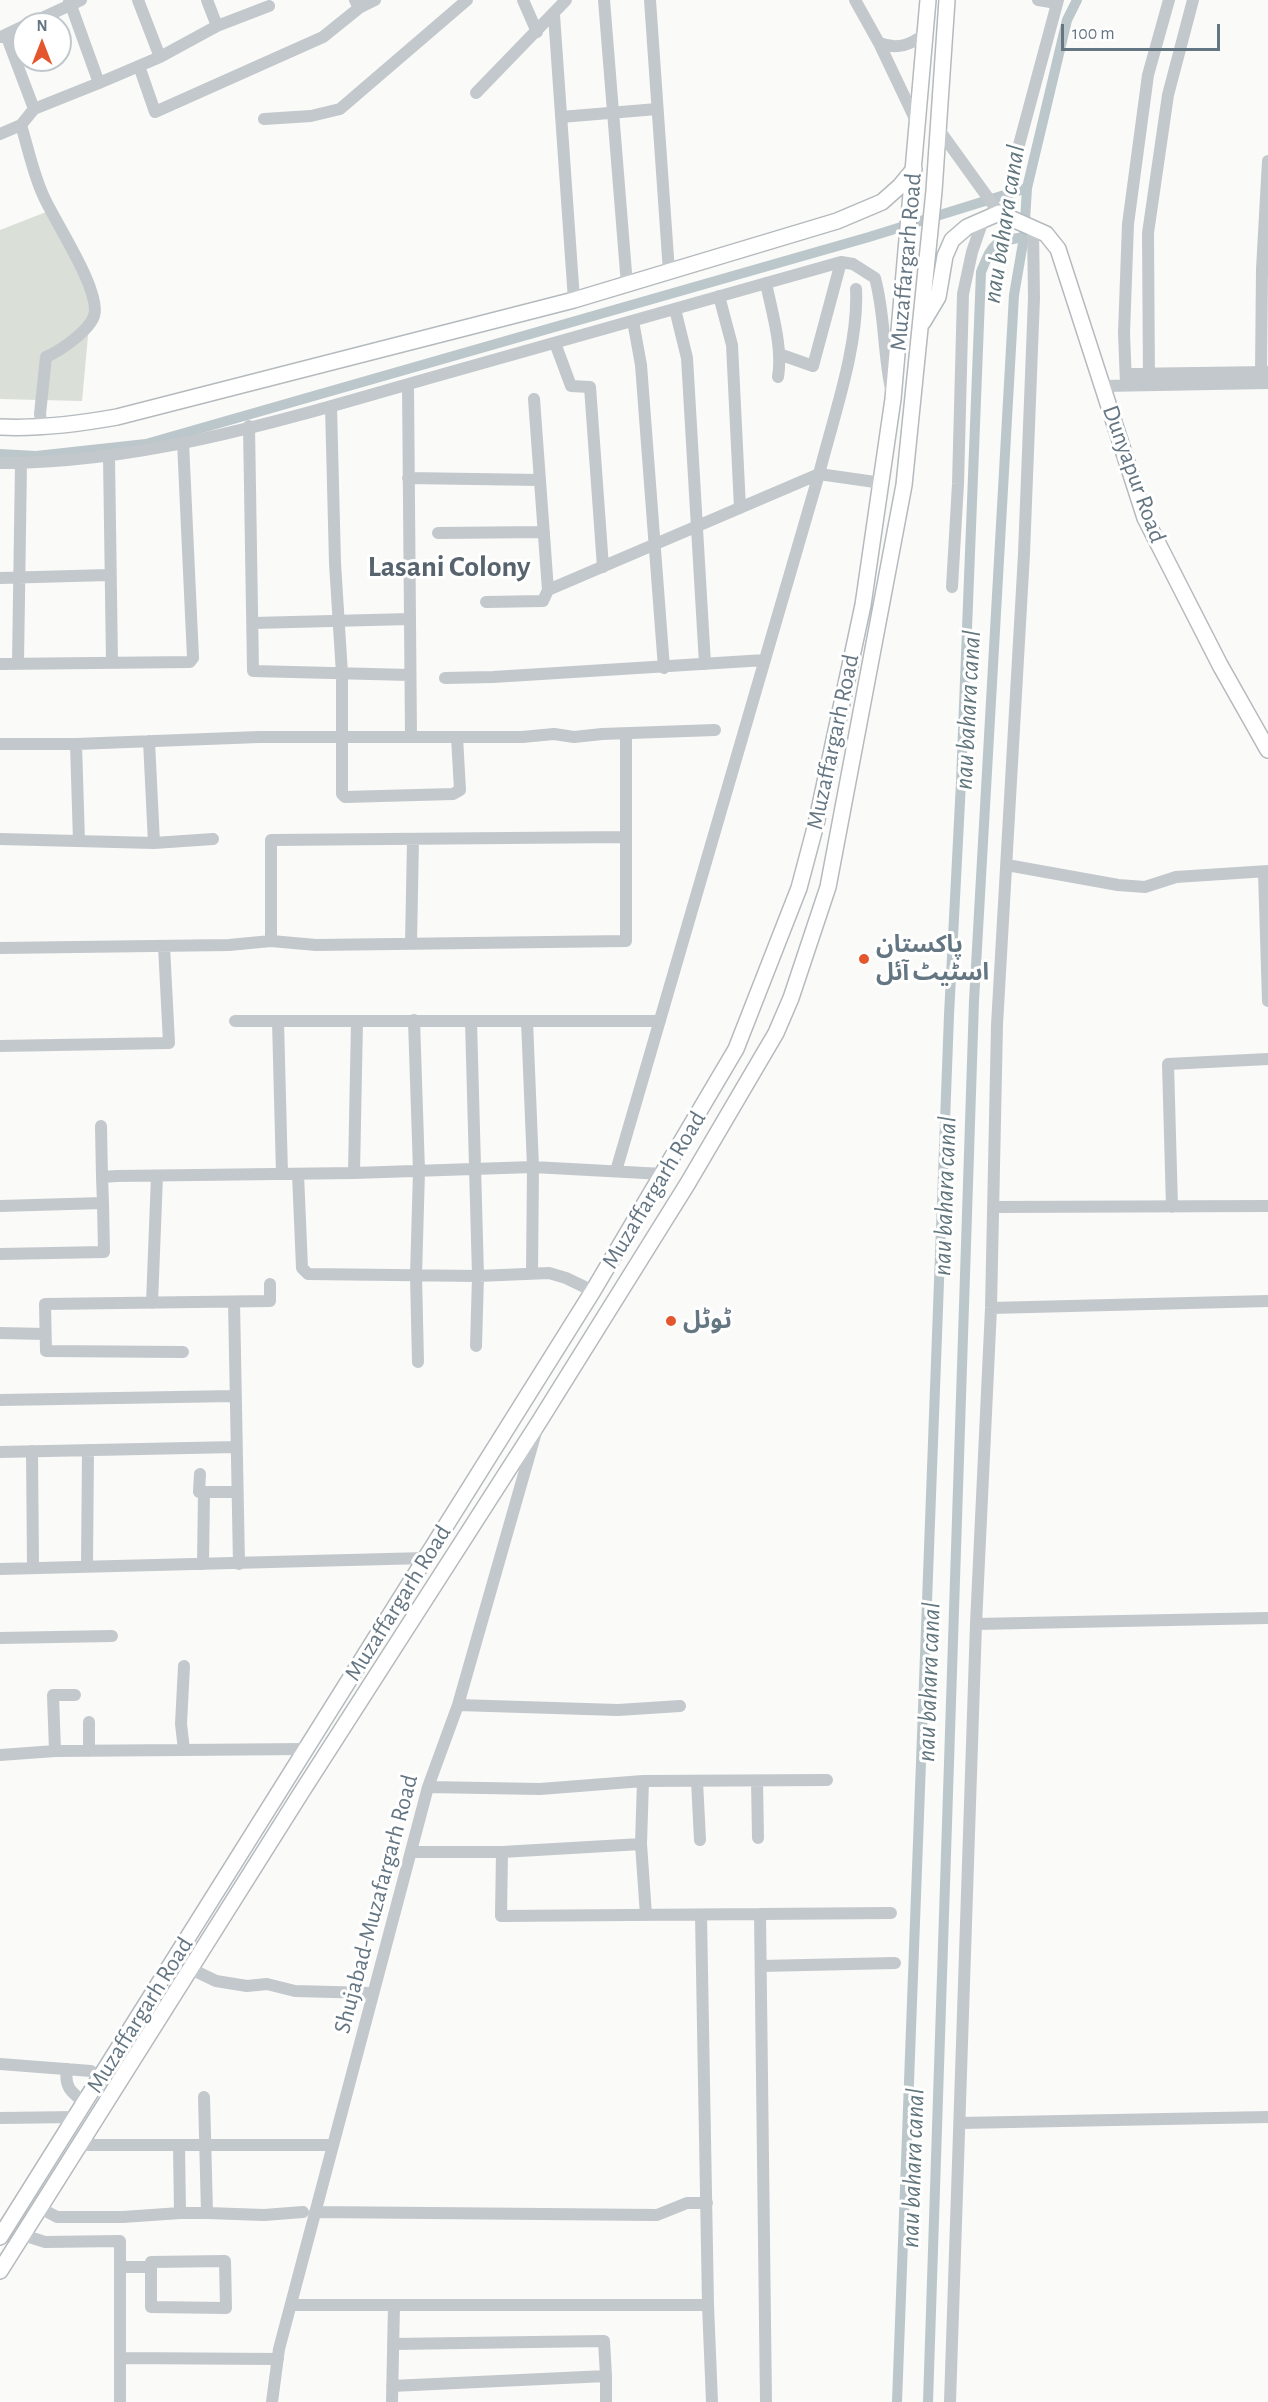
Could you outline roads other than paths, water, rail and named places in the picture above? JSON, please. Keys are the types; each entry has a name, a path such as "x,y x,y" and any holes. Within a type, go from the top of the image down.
{"main road":[{"name":"Muzaffargarh Road","path":"0,2237 593,1291 736,1049 799,888 816,824 863,605 894,399 928,0"},
{"name":"Muzaffargarh Road","path":"0,2271 539,1422 688,1183 776,1033 828,887 904,485 934,191 947,0"},
{"path":"0,427 81,424 147,411 574,300 846,218 882,202 914,170"},
{"path":"920,328 938,297 945,256 952,240 967,227 1000,212"},
{"name":"Dunyapur Road","path":"1000,212 1046,234 1058,249 1145,518 1268,750"},
{"path":"852,656 872,660"}],"street":[{"path":"138,0 160,57"},
{"path":"207,0 217,26"},
{"path":"139,66 155,112 323,37 357,4 375,0"},
{"path":"264,119 311,116 340,109 467,0"},
{"path":"523,0 537,32"},
{"path":"476,93 554,15 566,0"},
{"path":"604,0 627,285"},
{"path":"650,0 669,272"},
{"path":"855,0 917,123"},
{"path":"1016,156 1058,2 1038,0"},
{"path":"1126,379 1124,333 1128,224 1148,75 1169,0"},
{"path":"1149,379 1148,233 1168,95 1193,0"},
{"path":"54,12 74,2 99,83"},
{"path":"0,134 21,125 34,109 160,57 217,26 269,6"},
{"path":"554,15 574,300"},
{"path":"879,44 900,47 912,43 925,34"},
{"path":"3,36 34,109"},
{"path":"561,117 657,109"},
{"path":"21,125 42,195 73,252 95,303 94,318 65,348 46,357 40,414 42,426"},
{"path":"937,127 1000,212"},
{"path":"1103,386 1126,379 1266,376 1265,269 1268,161"},
{"path":"952,587 958,484 963,294 972,252 983,220"},
{"path":"950,2402 976,1624 991,1308 998,1025 1024,554 1034,298 1033,228"},
{"path":"779,354 813,366 841,262"},
{"path":"0,463 133,454 331,406 841,262 853,264 875,278 880,297 886,368 894,399"},
{"path":"766,283 779,354 778,377"},
{"path":"616,1172 819,474 848,359 857,309 856,289"},
{"path":"719,296 732,345 740,508"},
{"path":"675,309 687,358 705,664"},
{"path":"633,321 641,365 664,668"},
{"path":"555,343 571,386 590,387 603,567"},
{"path":"408,385 411,737"},
{"path":"486,602 543,601 548,591 534,399"},
{"path":"331,406 338,621 342,674 342,794 345,797 453,794 460,790 456,737"},
{"path":"249,426 253,671 410,675"},
{"path":"0,664 190,662 194,658 183,442"},
{"path":"109,456 112,662"},
{"path":"18,663 21,463"},
{"path":"548,591 819,474 882,483"},
{"path":"408,478 540,480"},
{"path":"438,533 544,532"},
{"path":"0,578 109,575"},
{"path":"253,623 410,619"},
{"path":"445,678 664,668 765,660"},
{"path":"0,744 342,737 522,737 554,734 574,737 715,730"},
{"path":"0,948 164,946 272,941 316,945 626,941 626,734"},
{"path":"149,741 154,843"},
{"path":"76,744 79,842"},
{"path":"272,941 272,840 626,837"},
{"path":"0,839 154,843 213,839"},
{"path":"411,944 413,839"},
{"path":"1007,865 1068,874 1118,885 1145,887 1176,877 1266,872 1268,1001"},
{"path":"0,1046 169,1043 164,946"},
{"path":"414,1020 419,1171 416,1276 418,1362"},
{"path":"235,1021 660,1021"},
{"path":"278,1021 282,1174"},
{"path":"354,1173 357,1021"},
{"path":"471,1021 478,1276 476,1346"},
{"path":"526,1021 533,1167 532,1273"},
{"path":"1172,1207 1168,1064 1268,1059"},
{"path":"0,1254 104,1252 101,1126"},
{"path":"102,1177 474,1171 533,1167 663,1174"},
{"path":"298,1174 302,1268 308,1274 478,1276 549,1273 566,1278 593,1291"},
{"path":"152,1303 157,1176"},
{"path":"0,1206 76,1206 103,1203"},
{"path":"994,1207 1268,1206"},
{"path":"183,1352 46,1351 45,1304 270,1301 270,1284"},
{"path":"991,1308 1268,1301"},
{"path":"234,1302 238,1564"},
{"path":"0,1333 45,1334"},
{"path":"0,1400 235,1396"},
{"name":"Shujabad-Muzafargarh Road","path":"272,2402 278,2359 309,2212 332,2145 428,1788 458,1705 539,1422"},
{"path":"0,1452 236,1447"},
{"path":"87,1566 88,1450"},
{"path":"32,1451 33,1568"},
{"path":"200,1473 199,1492 237,1492"},
{"path":"203,1564 204,1492"},
{"path":"0,1569 426,1558"},
{"path":"976,1624 1268,1618"},
{"path":"0,1638 112,1636"},
{"path":"184,1666 181,1724 184,1750"},
{"path":"55,1751 53,1695 75,1695"},
{"path":"458,1705 618,1710 680,1706"},
{"path":"88,1751 89,1722"},
{"path":"0,1755 55,1751 306,1749"},
{"path":"428,1788 540,1789 643,1781 827,1780"},
{"path":"643,1781 641,1844 646,1915"},
{"path":"697,1781 700,1840"},
{"path":"757,1781 758,1838"},
{"path":"411,1852 502,1852 641,1844"},
{"path":"502,1852 501,1916 891,1913"},
{"path":"760,1914 766,2402"},
{"path":"701,1915 708,2305 712,2402"},
{"path":"761,1966 895,1963"},
{"path":"191,1970 216,1981 246,1986 267,1984 295,1991 372,1993"},
{"path":"0,2064 91,2071 100,2079"},
{"path":"67,2069 65,2080 71,2091 85,2103"},
{"path":"204,2097 207,2213"},
{"path":"0,2118 76,2117"},
{"path":"960,2123 1268,2117"},
{"path":"80,2145 332,2145"},
{"path":"179,2145 180,2213"},
{"path":"40,2208 57,2217 180,2213 264,2215 309,2212 657,2215 687,2203 707,2203"},
{"path":"23,2235 45,2242 120,2241 120,2402"},
{"path":"225,2261 226,2308 151,2307 151,2267 151,2262 225,2261"},
{"path":"120,2267 151,2267"},
{"path":"291,2305 708,2305"},
{"path":"392,2402 394,2305"},
{"path":"393,2344 604,2341 606,2402"},
{"path":"120,2358 278,2359"},
{"path":"392,2386 606,2376"}],"waterway":[{"name":"nau bahara canal","path":"928,2402 974,1001 1014,295 1024,237 1027,188 1067,20 1077,0"},
{"path":"0,454 36,456 146,444 869,237 1027,188"},
{"path":"897,2402 949,1015 961,782 981,272 988,255 995,246 1005,240 1024,237"}],"place":[{"name":"پاکستان اسٹیٹ آئل","path":"864,959"},
{"name":"ٹوٹل","path":"671,1321"}],"district":[{"name":"Lasani Colony","path":"449,567"}]}
